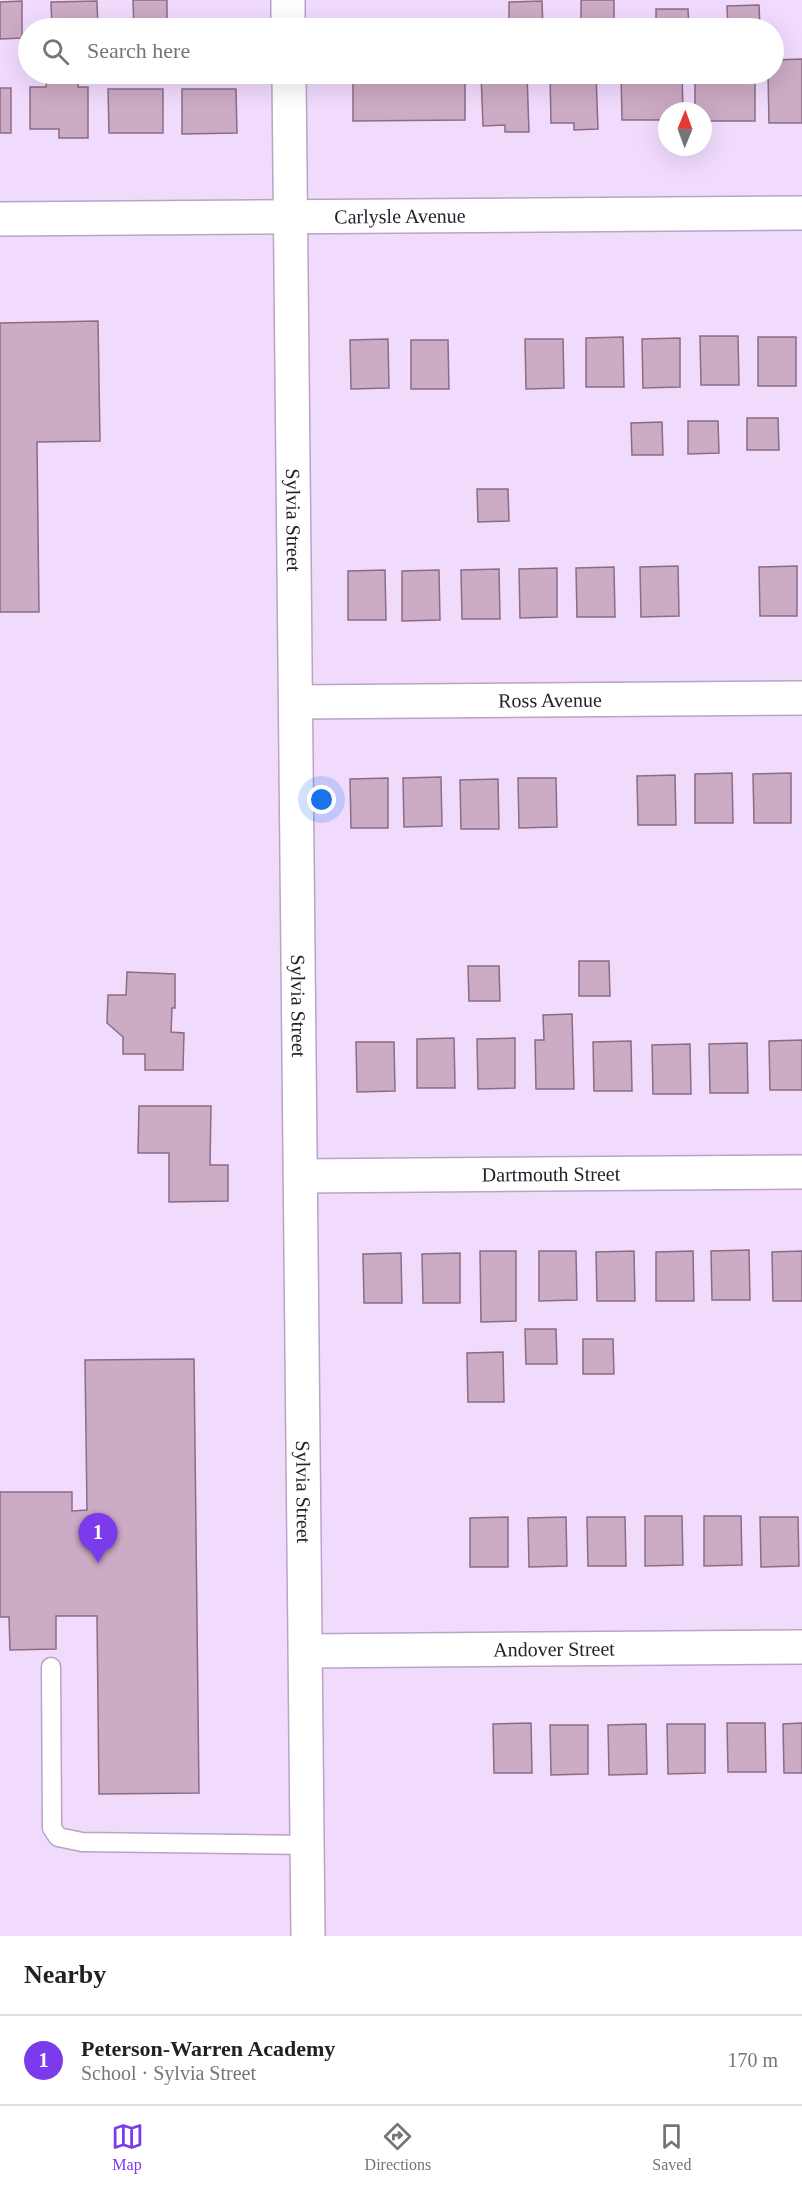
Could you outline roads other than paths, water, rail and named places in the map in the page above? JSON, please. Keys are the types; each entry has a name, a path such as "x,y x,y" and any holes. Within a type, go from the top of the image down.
{"street":[{"path":"288,0 288,18"},
{"name":"Sylvia Street","path":"289,84 308,1936"},
{"name":"Carlysle Avenue","path":"0,219 802,213"},
{"name":"Ross Avenue","path":"296,702 802,698"},
{"name":"Dartmouth Street","path":"301,1176 802,1172"},
{"name":"Andover Street","path":"306,1651 802,1647"}],"lane":[{"path":"51,1667 52,1828 58,1837 82,1842 307,1845"}],"place":[{"name":"Peterson-Warren Academy","path":"98,1563"}]}
